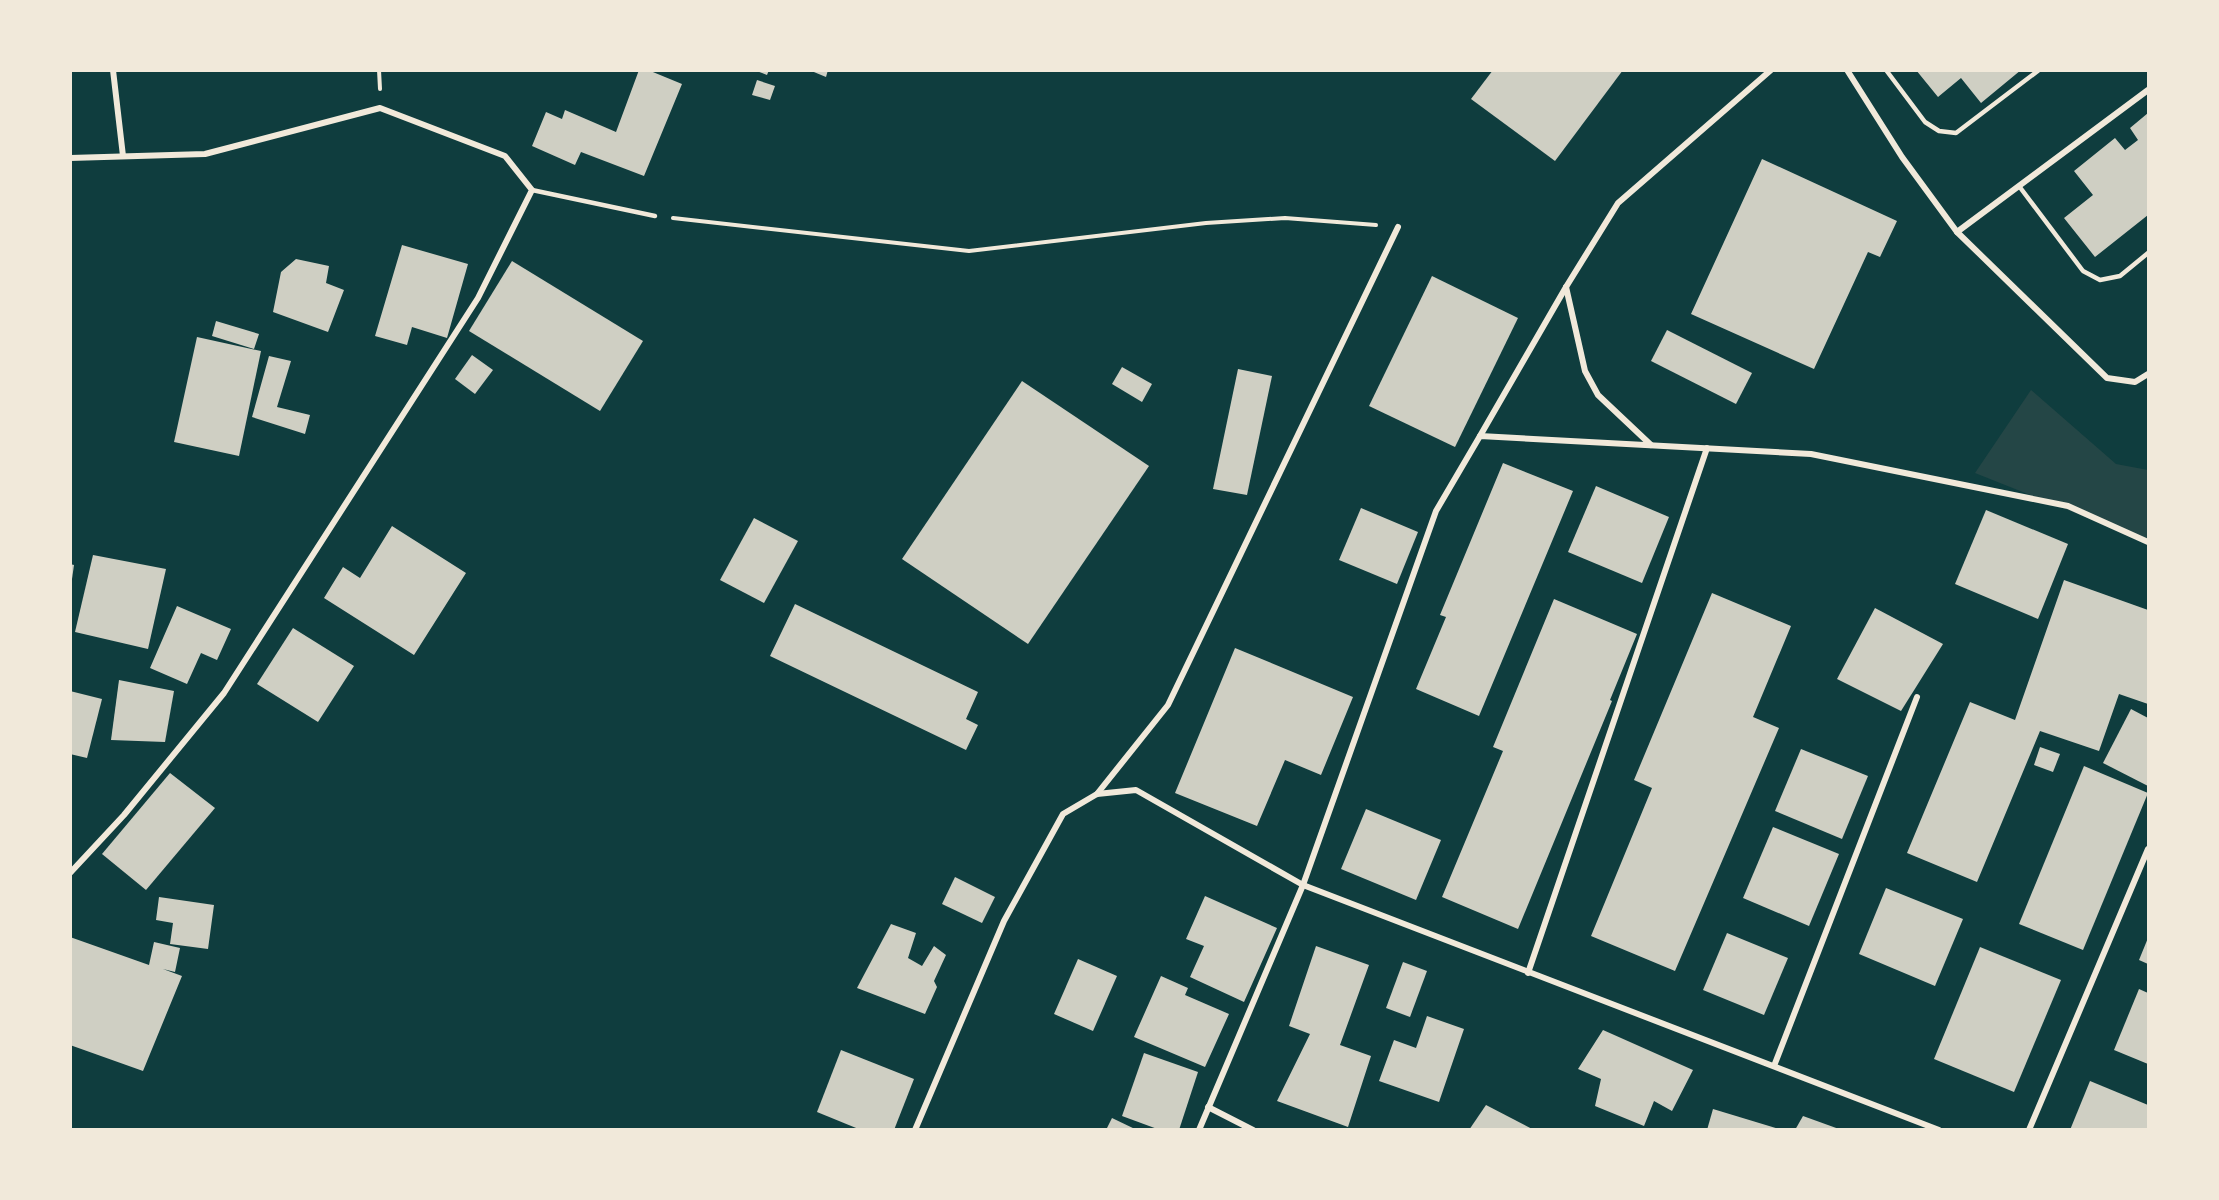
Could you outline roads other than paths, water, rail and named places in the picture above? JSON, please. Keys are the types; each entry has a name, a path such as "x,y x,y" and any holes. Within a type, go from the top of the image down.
{"street":[{"path":"113,70 123,156"},
{"path":"1199,1130 1303,885 1436,512 1566,287 1618,203 1771,70"},
{"path":"1847,70 1902,157 1957,232 2107,378 2135,382 2148,374"},
{"path":"1957,232 2148,90"},
{"path":"70,158 205,154 380,108 505,156 532,190 478,298 224,693 124,815 70,873"},
{"path":"915,1130 1004,921 1064,814 1097,794 1168,705 1398,227"},
{"path":"1566,287 1585,371 1598,395 1652,445"},
{"path":"1480,436 1812,454 2068,506 2148,542"},
{"path":"1528,972 1707,448"},
{"path":"1774,1066 1917,697"},
{"path":"1097,794 1136,790 1303,885 1939,1130"},
{"path":"2029,1130 2148,849"},
{"path":"1208,1107 1253,1130"}],"lane":[{"path":"1886,70 1925,122 1940,131 1956,133 2039,70"},
{"path":"2019,186 2083,271 2100,280 2120,276 2148,253"},
{"path":"532,190 655,216"}]}
